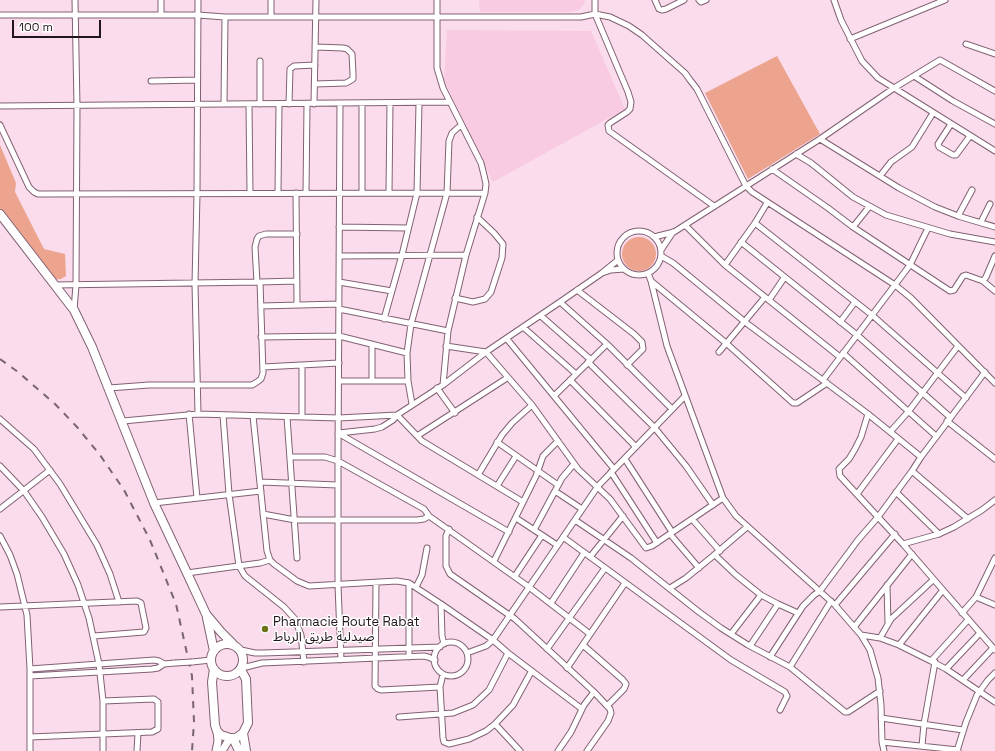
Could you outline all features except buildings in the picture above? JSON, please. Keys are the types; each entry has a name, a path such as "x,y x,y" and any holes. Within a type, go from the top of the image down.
{"main road":[{"path":"0,214 74,310 92,347 123,421 154,503 206,614 214,651"},
{"path":"206,614 221,632 241,650 244,660 241,669 236,674 227,676 218,674 214,669 211,660 214,651 222,644 233,644"},
{"path":"214,669 212,682 215,725 218,741 216,751"},
{"path":"241,669 245,676 246,683 248,723 244,733 246,751"},
{"path":"217,731 221,735 231,738 239,751"},
{"path":"222,751 231,738 244,733"}],"street":[{"path":"74,310 76,285 77,106 75,0"},
{"path":"161,0 161,15"},
{"path":"198,0 195,284 198,414"},
{"path":"271,0 271,16"},
{"path":"314,104 316,0"},
{"path":"437,0 437,68 443,88 481,163 484,175 485,193 466,255 455,298 448,331 443,385"},
{"path":"594,0 595,14 631,102 630,109 610,123 608,126 608,131 714,206"},
{"path":"655,0 662,10 684,0"},
{"path":"700,0 701,2 706,0"},
{"path":"834,0 841,20 862,61 878,78 995,151"},
{"path":"850,39 934,2 945,0"},
{"path":"0,15 198,15 225,17 581,17 595,14 610,17 629,26 685,73 696,89 746,186 752,192 895,285 911,298 995,383"},
{"path":"224,104 225,17"},
{"path":"966,44 995,54"},
{"path":"315,84 346,83 353,79 352,54 347,49 316,47"},
{"path":"654,237 674,232 820,139 894,88 940,60 995,91"},
{"path":"260,61 260,104"},
{"path":"289,104 290,70 292,67 315,65"},
{"path":"914,76 995,124"},
{"path":"151,81 197,80"},
{"path":"0,106 450,102"},
{"path":"340,103 338,585 341,660"},
{"path":"362,103 362,193"},
{"path":"389,193 390,103"},
{"path":"384,319 417,193 419,103"},
{"path":"249,104 250,193"},
{"path":"278,193 279,104"},
{"path":"306,193 307,104"},
{"path":"880,176 891,162 912,147 933,113"},
{"path":"951,124 938,144 939,147 953,155 956,155 970,136"},
{"path":"0,125 32,190 38,194 485,193"},
{"path":"412,404 408,381 407,353 411,324 447,193 449,141 452,133 461,125"},
{"path":"820,139 880,176 935,207 958,216 995,227"},
{"path":"796,154 811,163 853,197 886,215 928,228 995,242"},
{"path":"772,169 853,227 950,291 954,290 963,276 966,275 983,281 995,291"},
{"path":"958,216 972,190"},
{"path":"296,193 297,305"},
{"path":"725,265 755,223 767,202"},
{"path":"980,222 990,204"},
{"path":"853,227 869,207"},
{"path":"455,298 473,302 485,298 491,292 502,258 504,250 503,244 477,217"},
{"path":"755,223 872,315 966,398"},
{"path":"685,225 725,265 842,356 936,436"},
{"path":"339,227 408,228"},
{"path":"651,281 793,403 797,403 825,381 857,335 910,265 928,228"},
{"path":"633,232 648,233 654,237 659,244 660,250 661,256 659,263 654,269 642,275 629,273 624,269 618,260 618,247 621,240 626,235 633,232"},
{"path":"660,250 674,232"},
{"path":"109,388 252,385 261,379 263,367 261,306 255,247 259,236 266,234 296,234"},
{"path":"741,242 857,335 923,392 949,419 995,459"},
{"path":"339,256 466,255"},
{"path":"661,256 673,263 744,322 868,414 920,457"},
{"path":"983,281 995,258"},
{"path":"338,433 382,427 412,404 443,385 486,352 541,316 618,260"},
{"path":"602,272 624,269"},
{"path":"648,273 667,346 723,498 736,516 747,527 833,603 855,626 861,635 870,650 880,692 882,742 884,751"},
{"path":"719,352 784,278"},
{"path":"55,285 195,284 297,281"},
{"path":"339,282 392,291"},
{"path":"577,290 634,334 642,342 643,349 627,365"},
{"path":"560,302 607,344 672,409"},
{"path":"840,322 855,302"},
{"path":"261,306 297,305 339,307 384,319 448,331"},
{"path":"541,316 589,361 654,427 686,466 713,505"},
{"path":"523,327 576,374"},
{"path":"262,337 339,336 407,353"},
{"path":"507,339 613,471 657,543"},
{"path":"372,344 372,381"},
{"path":"554,396 607,344"},
{"path":"446,346 486,352 532,405 574,464 610,499 646,548 649,548 657,543 723,498"},
{"path":"890,432 908,412 958,346"},
{"path":"263,367 339,363"},
{"path":"302,365 302,417"},
{"path":"770,657 798,613 811,598 820,591 858,540 878,517 912,471 920,457 985,372"},
{"path":"417,436 455,413 507,378"},
{"path":"570,380 636,447"},
{"path":"339,381 408,381"},
{"path":"437,388 455,413"},
{"path":"467,653 486,646 493,640 598,486 685,396"},
{"path":"478,475 497,442 512,423 532,405"},
{"path":"189,414 197,498"},
{"path":"123,421 189,414 339,418 397,415 417,436 523,502"},
{"path":"868,414 861,437 855,449 839,469 840,476 912,554 994,649 963,680"},
{"path":"223,415 230,494 239,566 245,576 284,607 295,619 301,635 304,651 304,662"},
{"path":"253,416 267,551 270,560 302,584 309,586 397,581 410,584 493,640 531,672 582,709"},
{"path":"287,417 298,558"},
{"path":"0,419 34,449 68,496 96,545 110,574 119,602"},
{"path":"338,433 509,532"},
{"path":"857,494 898,439"},
{"path":"494,561 538,472 543,456 558,441"},
{"path":"497,442 558,485"},
{"path":"497,486 516,456"},
{"path":"290,457 325,457 338,461 424,509 429,516 515,576 590,634"},
{"path":"625,459 671,533 699,568"},
{"path":"534,530 558,485 574,464"},
{"path":"0,466 24,491 50,529 64,554 85,603 94,636 100,672 103,701 103,751"},
{"path":"0,510 50,470"},
{"path":"912,471 968,519"},
{"path":"260,482 338,485"},
{"path":"154,503 261,491"},
{"path":"555,491 582,509"},
{"path":"896,492 939,534"},
{"path":"903,544 939,534 968,519 995,500"},
{"path":"263,514 295,520 417,520 424,519 429,516"},
{"path":"590,557 623,516"},
{"path":"516,518 558,546"},
{"path":"692,519 720,551"},
{"path":"575,520 631,558 699,612 731,634 790,667 846,712 880,692"},
{"path":"670,588 699,568 747,527"},
{"path":"449,529 446,539 446,566 448,572 510,615 594,692 607,706 611,713 608,720 587,751"},
{"path":"790,667 833,603 894,534"},
{"path":"515,576 542,535"},
{"path":"0,536 14,564 26,606 29,625 30,751"},
{"path":"563,537 731,660 785,692 788,696 780,710"},
{"path":"416,587 422,575 427,548"},
{"path":"551,603 584,553"},
{"path":"855,626 912,554"},
{"path":"715,555 736,575 761,595 798,613"},
{"path":"962,613 976,597 995,558"},
{"path":"187,573 260,563 270,560"},
{"path":"547,649 605,568"},
{"path":"880,638 888,623 933,580"},
{"path":"376,583 375,683 378,689 440,687"},
{"path":"567,668 625,583"},
{"path":"409,657 410,584"},
{"path":"887,585 888,623"},
{"path":"899,645 943,590"},
{"path":"731,634 761,595"},
{"path":"976,597 995,605"},
{"path":"0,607 137,601 141,603 146,631 143,633 94,636"},
{"path":"241,650 256,653 409,648 442,645 448,643 457,644 467,653 468,663 462,671 453,676 444,674 437,668 435,660 436,653 442,645 441,604"},
{"path":"750,646 778,604"},
{"path":"922,746 933,661 968,620"},
{"path":"946,669 980,633"},
{"path":"861,635 880,638 933,661 995,702"},
{"path":"583,645 626,684 624,689 607,706"},
{"path":"399,717 442,715 463,710 481,698 489,690 508,654"},
{"path":"241,669 262,663 409,657 428,657 435,660"},
{"path":"30,669 154,660 164,664"},
{"path":"30,676 155,668 164,664 211,660"},
{"path":"444,674 440,687 443,740 449,744 469,739 486,731 495,724 513,705 531,672"},
{"path":"882,742 958,750 963,730 979,692 995,673"},
{"path":"558,751 571,732 587,700 594,692"},
{"path":"30,737 138,733 152,732 158,729 158,706 156,700 150,698 103,701"},
{"path":"881,718 963,730"},
{"path":"495,724 517,750"},
{"path":"137,751 138,733"}],"shaded area":[{"path":"479,0 585,0 584,4 579,10 570,12 480,12"},
{"path":"447,30 591,31 625,109 493,182 444,80"},
{"path":"777,56 820,134 748,179 705,93"},
{"path":"0,145 16,183 15,192 44,249 65,254 66,276 61,279 51,280 0,211"},
{"path":"636,237 642,237 646,238 653,244 656,254 655,261 649,268 642,271 636,271 632,270 625,264 622,257 622,251 623,247 629,240"}],"railway":[{"path":"0,359 18,372 55,404 77,427 100,455 124,490 150,540 176,604 192,676 194,722 192,751"}],"place":[{"name":"Pharmacie Route Rabat صيدلية طريق الرباط","path":"265,629"}]}
